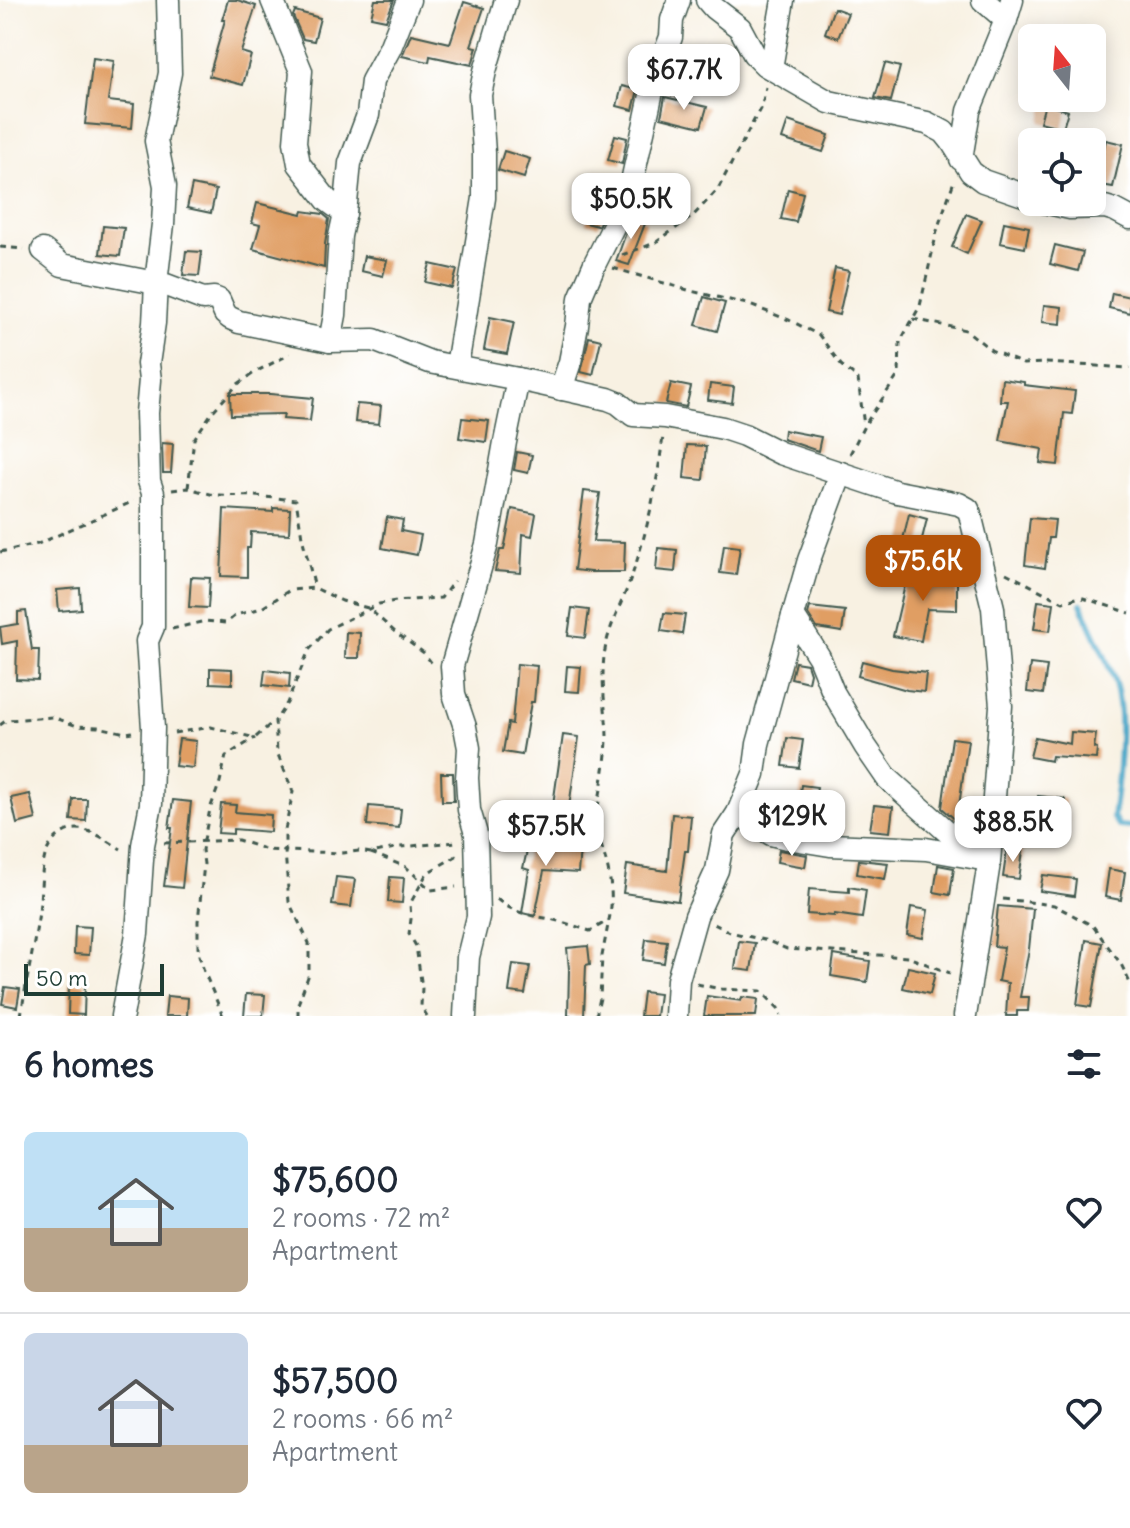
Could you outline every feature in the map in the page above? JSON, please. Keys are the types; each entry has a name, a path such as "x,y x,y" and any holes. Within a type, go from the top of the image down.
{"street":[{"path":"122,1016 137,934 143,845 151,804 153,728 147,641 153,627 153,493 149,481 148,364 163,224 165,186 156,141 170,73 168,0"},
{"path":"272,0 301,71 295,142 299,164 327,200 345,213"},
{"path":"330,341 350,163 368,115 372,81 390,48 409,0"},
{"path":"457,366 484,198 480,95 506,0"},
{"path":"561,389 570,362 580,298 629,195 654,82 671,37 672,20 679,0"},
{"path":"707,0 740,28 754,54 765,65 829,102 927,123 944,132 971,172 983,181 1018,193"},
{"path":"771,68 783,0"},
{"path":"961,159 969,111 1009,10 983,0"},
{"path":"1106,207 1130,218"},
{"path":"43,250 62,265 166,285 197,298 214,298 219,300 225,314 239,322 330,341 374,340 430,362 608,399 633,415 665,417 723,428 780,453 897,492 959,504 968,509 993,608 1001,706 983,861 984,897 965,1016"},
{"path":"465,1016 468,957 478,917 477,883 467,778 469,748 454,694 452,666 487,544 518,379"},
{"path":"676,1016 678,980 696,916 717,870 724,834 738,813 754,774 758,744 809,560 841,473"},
{"path":"793,616 819,657 833,692 887,778 983,861"},
{"path":"738,813 771,834 787,838 830,845 926,849 983,861"}],"path":[{"path":"598,264 655,243 693,216 718,189 762,105 771,68"},
{"path":"841,473 864,426 899,374 900,342 920,306 938,227 961,159"},
{"path":"598,264 747,304 819,335 841,365 858,379 864,426"},
{"path":"913,319 966,330 991,350 1023,364 1130,368"},
{"path":"188,488 194,439 213,411 238,384 294,353"},
{"path":"596,1016 602,956 612,905 612,890 595,828 607,740 604,651 648,523 658,477 665,417"},
{"path":"0,552 38,544 153,493 188,488 214,495 296,500 315,588"},
{"path":"981,561 1063,602 1080,597 1130,613"},
{"path":"153,627 164,631 205,621 226,623 236,615 262,608 290,590 315,588 342,601 368,608 424,653 454,694"},
{"path":"298,1016 298,1004 309,974 309,943 289,902 285,830 293,792 277,752 275,721 287,703 309,650 328,629 368,608 396,601 441,598"},
{"path":"223,1016 198,952 204,864 202,850 226,756 255,738"},
{"path":"371,853 558,828 595,828"},
{"path":"21,1016 33,956 45,857 54,839 72,829 90,832 122,850 143,845 238,840 267,850 371,853 406,867 431,890 477,883 507,907 527,916 547,918 590,931 609,920"},
{"path":"427,1016 421,1006 422,988 416,946 409,934 410,904 427,873 475,839"},
{"path":"984,897 1054,905 1093,926 1121,964 1130,983"},
{"path":"696,916 730,932 787,949 908,957 971,979"},
{"path":"678,980 721,989 761,991 778,1008 781,1016"}],"building":[{"path":"228,0 256,6 241,52 251,55 243,85 209,76"},
{"path":"375,0 394,0 386,20 371,17"},
{"path":"464,2 484,8 471,46 477,47 472,65 430,56 429,62 402,56 411,34 450,43"},
{"path":"834,8 848,13 838,38 825,33"},
{"path":"295,11 320,18 314,41 303,39 293,16"},
{"path":"93,58 114,61 108,101 134,104 132,128 85,124"},
{"path":"885,63 900,67 891,101 875,98"},
{"path":"622,86 638,90 633,110 617,106"},
{"path":"665,97 707,107 701,127 661,117"},
{"path":"1043,112 1068,112 1063,128 1040,122"},
{"path":"788,121 829,135 823,152 782,139"},
{"path":"615,135 627,138 622,164 608,160"},
{"path":"1106,140 1123,144 1113,187 1106,186"},
{"path":"504,151 530,159 524,178 498,170"},
{"path":"192,185 216,190 211,213 187,208"},
{"path":"788,189 803,193 796,222 781,219"},
{"path":"592,200 609,204 598,226 586,223"},
{"path":"257,203 302,214 303,211 323,214 329,219 324,268 253,249 260,225 252,223"},
{"path":"966,214 982,220 967,254 952,247"},
{"path":"634,217 646,221 629,265 616,261"},
{"path":"1004,222 1029,227 1025,248 1000,243"},
{"path":"103,226 124,228 120,256 100,254"},
{"path":"1055,245 1083,252 1078,271 1050,264"},
{"path":"186,251 202,252 199,276 183,275"},
{"path":"364,256 387,260 383,276 361,271"},
{"path":"430,264 457,270 452,288 425,282"},
{"path":"835,268 849,271 839,315 826,312"},
{"path":"1112,293 1130,297 1130,313 1109,308"},
{"path":"704,297 725,303 717,331 696,325"},
{"path":"1044,305 1062,307 1061,324 1042,322"},
{"path":"490,317 514,322 507,354 484,350"},
{"path":"589,337 601,340 593,375 581,372"},
{"path":"1002,379 1075,391 1072,414 1064,413 1058,465 1040,463 1042,449 1000,441 1008,401 1000,401"},
{"path":"671,383 691,387 686,407 666,403"},
{"path":"710,384 734,387 732,403 708,400"},
{"path":"230,394 313,398 310,421 283,419 284,414 231,415"},
{"path":"357,404 381,406 379,424 355,422"},
{"path":"462,418 489,421 486,442 459,438"},
{"path":"784,430 821,437 818,451 783,439"},
{"path":"162,443 173,444 171,473 163,473"},
{"path":"687,445 706,446 703,480 684,478"},
{"path":"517,452 532,455 528,473 514,470"},
{"path":"584,491 600,493 593,541 625,542 624,572 574,570"},
{"path":"273,508 290,509 289,534 251,532 250,548 247,548 247,577 221,576 224,509 273,512"},
{"path":"512,509 536,514 532,536 523,534 521,573 495,571 500,550 504,550"},
{"path":"909,514 927,519 918,567 893,563 896,547 901,548"},
{"path":"387,517 403,520 401,531 421,535 417,555 382,548"},
{"path":"1030,518 1055,520 1045,568 1025,565"},
{"path":"724,545 740,547 736,575 720,573"},
{"path":"658,548 677,550 675,572 656,570"},
{"path":"909,568 933,573 931,581 957,582 957,610 927,609 921,641 893,636"},
{"path":"191,577 210,578 208,608 189,607"},
{"path":"80,588 81,609 59,611 57,590"},
{"path":"1038,601 1054,603 1050,631 1034,629"},
{"path":"810,607 845,611 842,632 817,628 808,614"},
{"path":"572,608 589,610 585,638 568,636"},
{"path":"26,611 32,650 39,650 38,680 16,679 17,641 2,644 0,627 18,624 18,612"},
{"path":"664,613 685,615 682,634 661,631"},
{"path":"346,632 360,633 359,658 345,658"},
{"path":"862,661 926,673 924,692 858,676"},
{"path":"795,662 807,664 810,673 808,682 791,678"},
{"path":"517,664 537,666 534,702 531,702 522,755 503,752 508,723 512,724"},
{"path":"1030,664 1047,666 1043,694 1027,692"},
{"path":"567,666 581,667 579,692 565,691"},
{"path":"210,668 232,669 232,684 210,683"},
{"path":"265,670 290,673 289,688 263,685"},
{"path":"1071,732 1096,734 1096,759 1052,756 1051,761 1030,757 1035,737 1070,744"},
{"path":"563,735 579,737 568,814 552,812"},
{"path":"787,738 803,740 799,768 783,766"},
{"path":"952,738 968,740 957,821 942,808"},
{"path":"179,739 196,741 193,768 175,766"},
{"path":"441,773 453,773 454,801 442,801"},
{"path":"801,785 817,787 813,815 797,813"},
{"path":"30,794 36,819 17,824 11,798"},
{"path":"1038,796 1065,799 1063,817 1037,815"},
{"path":"73,799 87,799 86,821 71,820"},
{"path":"173,800 191,802 182,888 164,886"},
{"path":"221,804 236,805 235,812 271,815 270,832 233,829 233,834 218,833"},
{"path":"874,805 893,807 890,832 870,830"},
{"path":"369,806 401,809 399,828 367,825"},
{"path":"672,814 691,816 678,901 623,893 627,865 667,871"},
{"path":"530,838 550,842 549,846 580,848 578,873 544,871 535,916 522,913 529,870 523,868"},
{"path":"1007,849 1023,851 1019,879 1003,877"},
{"path":"779,850 807,855 805,867 777,862"},
{"path":"859,860 888,863 885,879 857,874"},
{"path":"938,865 954,868 950,895 934,892"},
{"path":"1109,869 1125,872 1121,900 1105,897"},
{"path":"1043,875 1076,879 1074,896 1040,891"},
{"path":"336,877 355,879 351,907 332,905"},
{"path":"390,877 404,878 402,903 388,902"},
{"path":"849,887 866,890 862,918 807,914 809,889 849,892"},
{"path":"998,906 1033,909 1020,997 1029,997 1028,1011 1017,1011 1017,1016 1006,1016 1008,983 998,981 1004,947 994,946"},
{"path":"911,907 928,910 923,938 907,935"},
{"path":"75,926 91,927 89,955 74,954"},
{"path":"646,939 667,941 664,963 643,960"},
{"path":"1086,940 1102,943 1091,1007 1077,1005"},
{"path":"739,941 755,943 751,971 735,969"},
{"path":"588,946 590,964 586,965 584,1016 568,1016 567,948"},
{"path":"834,955 870,961 867,982 831,976"},
{"path":"513,964 530,966 525,994 509,992"},
{"path":"908,967 935,973 930,994 903,988"},
{"path":"69,983 85,983 84,1015 68,1014"},
{"path":"5,987 20,989 17,1007 2,1004"},
{"path":"643,992 659,994 656,1016 640,1016"},
{"path":"246,994 265,995 263,1016 244,1016"},
{"path":"167,996 188,998 187,1016 165,1016"},
{"path":"707,996 741,1001 742,997 758,999 756,1016 704,1016"}],"waterway":[{"path":"1081,604 1115,683 1120,714 1120,750 1113,818 1119,826 1130,827"}]}
